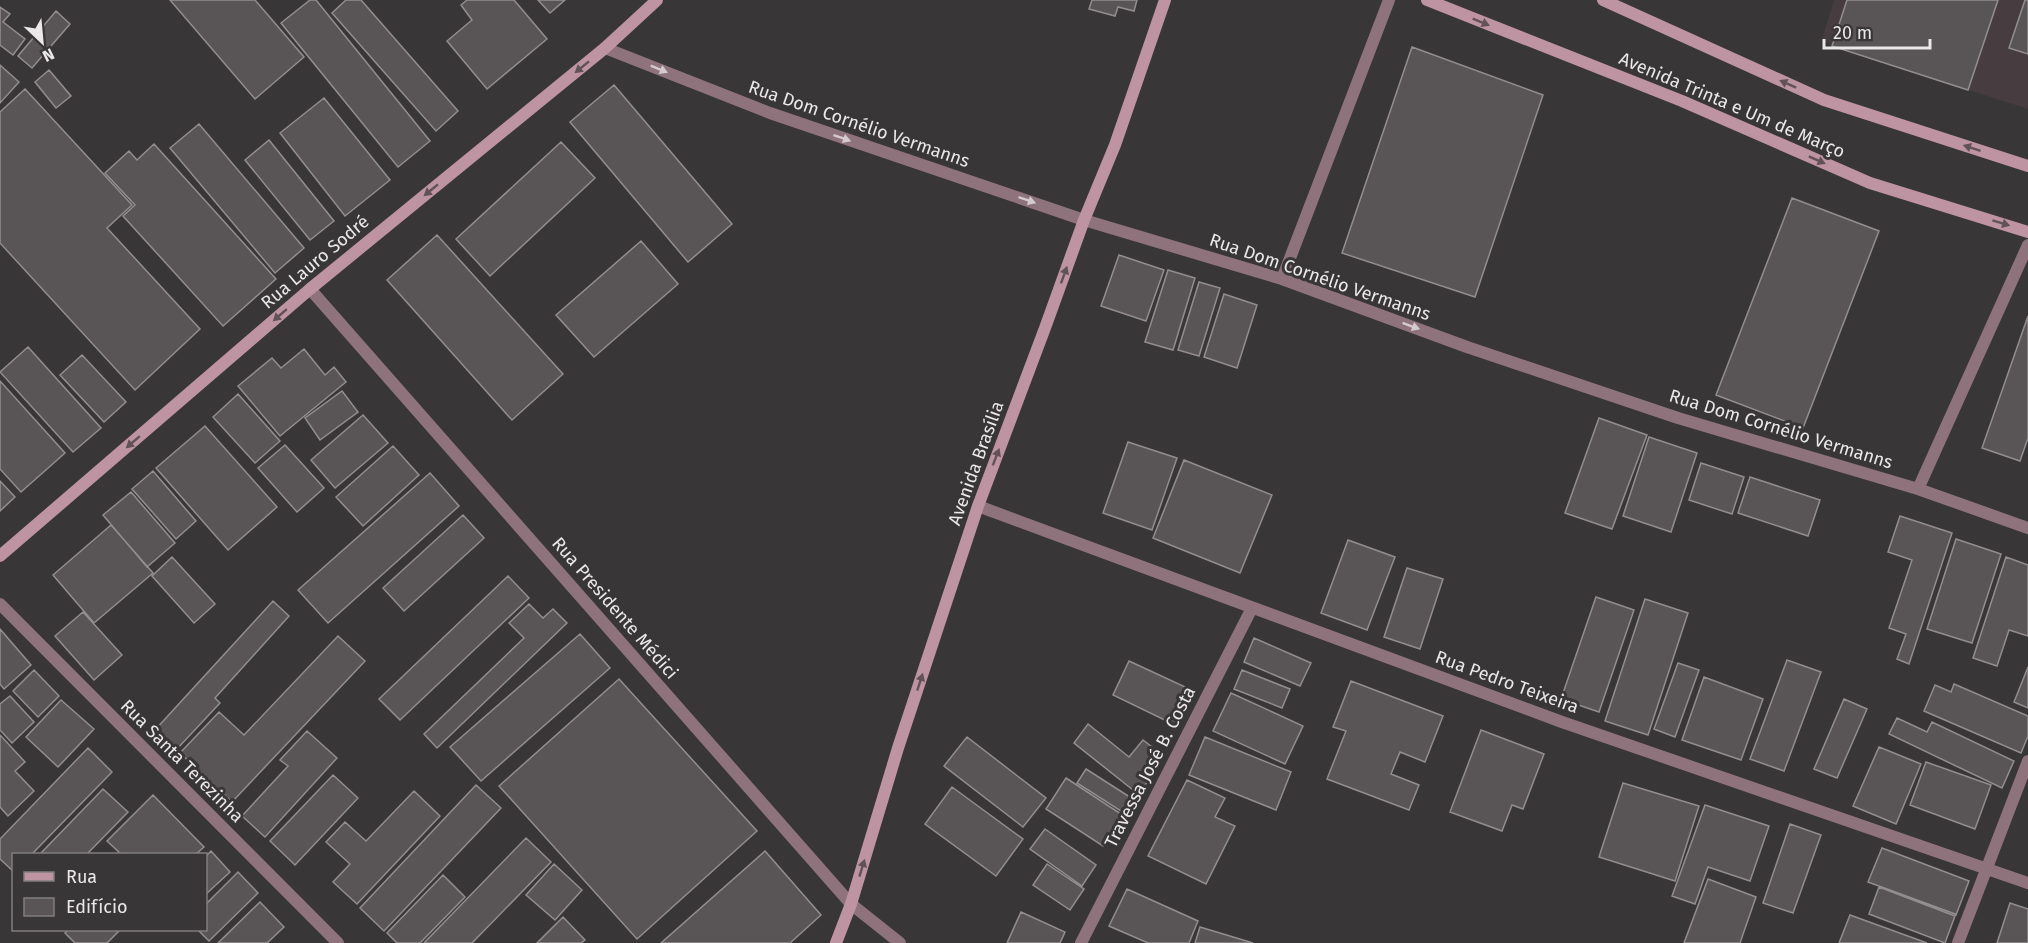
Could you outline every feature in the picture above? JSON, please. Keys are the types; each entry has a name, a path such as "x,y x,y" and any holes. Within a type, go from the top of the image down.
{"street":[{"name":"Rua Lauro Sodré","path":"0,556 310,289 605,48 657,0"},
{"name":"Avenida Brasília","path":"836,943 851,904 898,748 978,507 1084,220 1115,145 1165,0"},
{"path":"1281,279 1389,0"},
{"name":"Avenida Trinta e Um de Março","path":"1427,0 1682,101 1870,183 2028,232"},
{"path":"1603,0 1824,100 2028,166"},
{"name":"Rua Dom Cornélio Vermanns","path":"605,48 770,113 1084,220 1281,279 1467,347 1678,418 1918,489 2028,528"},
{"path":"1918,489 2028,245"},
{"name":"Rua Presidente Médici","path":"310,289 851,904 900,943"},
{"name":"Rua Pedro Teixeira","path":"978,507 1562,722 2028,883"},
{"name":"Rua Santa Terezinha","path":"0,604 338,943"},
{"name":"Travessa José B. Costa","path":"1081,943 1252,608"},
{"path":"1958,943 2028,760"}],"shaded area":[{"path":"1834,0 2028,0 2028,109 1832,46 1822,40"}],"building":[{"path":"170,0 255,0 304,57 255,99"},
{"path":"310,0 316,0 430,141 398,167 281,23"},
{"path":"346,0 361,0 458,111 436,131 332,13"},
{"path":"467,0 514,0 547,39 487,89 447,41 472,20 461,5"},
{"path":"538,0 565,0 550,13"},
{"path":"1092,0 1137,0 1134,11 1118,7 1115,16 1089,9"},
{"path":"1847,0 1998,0 1968,90 1832,46"},
{"path":"2025,0 2028,0 2028,54 2009,48"},
{"path":"0,7 10,14 3,22 25,39 13,55 0,45"},
{"path":"56,11 70,24 32,68 18,56"},
{"path":"1412,47 1543,95 1475,297 1342,253"},
{"path":"0,65 19,82 0,103"},
{"path":"49,70 71,96 56,108 35,82"},
{"path":"614,85 732,224 688,262 570,122"},
{"path":"25,89 132,205 107,228 200,329 135,390 0,243 0,112"},
{"path":"324,98 390,180 345,216 280,133"},
{"path":"199,124 304,248 275,273 170,148"},
{"path":"269,140 334,221 310,240 245,160"},
{"path":"561,142 595,178 490,276 456,239"},
{"path":"154,144 276,279 223,326 123,216 135,205 105,173 129,151 137,160"},
{"path":"1792,198 1879,231 1803,428 1716,395"},
{"path":"437,235 563,374 512,420 387,280"},
{"path":"641,241 678,284 594,357 556,315"},
{"path":"1119,255 1164,270 1146,321 1101,306"},
{"path":"1168,270 1195,278 1173,350 1145,342"},
{"path":"1199,282 1220,288 1199,356 1178,350"},
{"path":"1224,294 1257,305 1237,368 1204,357"},
{"path":"2028,316 2028,438 2020,461 1982,448"},
{"path":"28,347 101,428 73,452 0,372"},
{"path":"304,349 325,375 334,367 346,382 280,436 238,386 272,358 281,368"},
{"path":"82,355 126,402 104,422 60,375"},
{"path":"0,381 65,453 21,492 0,469"},
{"path":"342,391 358,412 320,440 305,418"},
{"path":"238,394 280,441 255,463 213,417"},
{"path":"363,415 388,443 335,488 311,460"},
{"path":"1599,418 1647,435 1612,529 1565,513"},
{"path":"205,426 277,507 228,550 156,468"},
{"path":"1649,437 1697,453 1671,532 1623,516"},
{"path":"1128,442 1177,458 1152,530 1103,513"},
{"path":"285,445 324,488 297,512 258,468"},
{"path":"393,446 419,475 363,526 336,497"},
{"path":"1184,460 1272,495 1240,573 1153,538"},
{"path":"1701,463 1744,477 1732,514 1689,500"},
{"path":"153,471 196,521 176,539 132,489"},
{"path":"430,473 459,506 328,623 298,590"},
{"path":"1750,477 1820,500 1808,536 1738,513"},
{"path":"0,481 15,497 0,511"},
{"path":"131,492 175,543 147,567 103,515"},
{"path":"463,515 484,538 404,611 383,588"},
{"path":"1900,516 1952,533 1909,664 1897,659 1906,634 1889,628 1912,560 1888,552"},
{"path":"111,525 153,573 94,623 53,575"},
{"path":"1956,539 2001,554 1972,643 1927,629"},
{"path":"1348,540 1395,557 1367,630 1321,613"},
{"path":"172,557 215,604 194,623 152,576"},
{"path":"2006,557 2028,565 2028,636 2009,630 1997,666 1973,658"},
{"path":"1407,568 1443,579 1420,649 1384,637"},
{"path":"508,576 529,598 400,720 379,699"},
{"path":"1596,597 1634,610 1599,712 1561,699"},
{"path":"1645,599 1688,613 1648,735 1605,721"},
{"path":"273,601 289,616 215,698 220,703 177,749 155,730"},
{"path":"529,604 543,618 553,609 567,623 437,748 424,734 524,638 509,623"},
{"path":"83,612 122,655 94,680 55,636"},
{"path":"0,629 31,665 4,689 0,684"},
{"path":"580,634 610,668 481,781 450,747"},
{"path":"338,636 365,661 232,802 180,753 219,712 244,735"},
{"path":"1254,638 1311,663 1300,686 1244,662"},
{"path":"1787,660 1821,672 1784,771 1750,759"},
{"path":"1129,661 1194,691 1177,726 1113,695"},
{"path":"1678,663 1699,670 1675,737 1654,729"},
{"path":"2028,667 2028,708 2014,702"},
{"path":"34,670 59,696 38,717 13,691"},
{"path":"1242,670 1290,689 1282,708 1234,689"},
{"path":"1704,677 1763,699 1741,760 1682,740"},
{"path":"619,679 757,831 637,939 499,786"},
{"path":"1351,681 1443,716 1425,762 1400,752 1391,774 1419,785 1409,810 1327,779 1346,731 1333,727"},
{"path":"1954,684 2028,716 2028,736 2021,753 1924,711 1935,685 1951,692"},
{"path":"1231,693 1303,726 1285,764 1213,731"},
{"path":"10,696 34,722 12,743 0,730 0,704"},
{"path":"1844,699 1867,709 1837,778 1814,769"},
{"path":"61,700 94,729 58,767 26,737"},
{"path":"1897,718 1927,732 1932,722 2014,761 2002,788 1889,734"},
{"path":"1088,724 1129,757 1143,740 1160,753 1146,770 1153,775 1138,794 1074,743"},
{"path":"1481,730 1544,754 1523,809 1512,805 1502,831 1450,812"},
{"path":"307,731 337,758 265,837 242,816 288,766 280,760"},
{"path":"0,735 25,762 15,771 34,791 8,816 0,807"},
{"path":"967,737 1046,798 1023,827 944,766"},
{"path":"1205,737 1291,772 1276,810 1189,775"},
{"path":"1879,747 1921,764 1896,824 1853,806"},
{"path":"88,748 112,772 33,853 12,853 12,870 0,859 0,839"},
{"path":"1926,762 1991,785 1975,829 1910,805"},
{"path":"1086,769 1133,799 1124,813 1077,783"},
{"path":"333,775 358,798 295,865 270,841"},
{"path":"1066,778 1124,816 1103,846 1046,809"},
{"path":"1187,780 1225,798 1215,817 1235,826 1206,884 1148,856"},
{"path":"1623,783 1699,806 1675,881 1599,857"},
{"path":"476,785 501,808 384,931 360,908"},
{"path":"952,787 1023,839 996,876 925,824"},
{"path":"103,789 128,812 88,853 41,853"},
{"path":"414,791 440,816 357,904 333,882 350,864 326,842 345,822 366,841"},
{"path":"153,795 204,847 197,853 120,853 107,841"},
{"path":"1705,805 1769,826 1750,881 1708,867 1695,904 1672,896"},
{"path":"1790,824 1821,835 1793,913 1763,903"},
{"path":"1045,829 1096,865 1082,886 1030,849"},
{"path":"526,838 551,862 472,943 424,943"},
{"path":"1882,848 1969,881 1956,915 1868,882"},
{"path":"211,851 230,872 207,893 207,855"},
{"path":"765,851 821,915 790,943 661,943"},
{"path":"554,864 582,890 555,920 526,895"},
{"path":"1047,864 1084,889 1070,910 1033,885"},
{"path":"238,872 258,893 209,941 199,931 207,931 207,903"},
{"path":"443,875 465,897 420,943 397,943 387,933"},
{"path":"1708,879 1756,897 1740,943 1684,943"},
{"path":"1879,887 1955,916 1945,943 1869,914"},
{"path":"1127,889 1198,921 1189,943 1148,943 1109,926"},
{"path":"260,902 284,927 267,943 218,943"},
{"path":"2010,903 2028,909 2028,943 1997,943"},
{"path":"1021,912 1065,932 1060,943 1007,943"},
{"path":"1850,915 1927,943 1839,943"},
{"path":"563,917 585,940 581,943 537,943"},
{"path":"1200,927 1253,943 1195,943"},
{"path":"67,931 119,931 107,943 75,943 65,933"}]}
